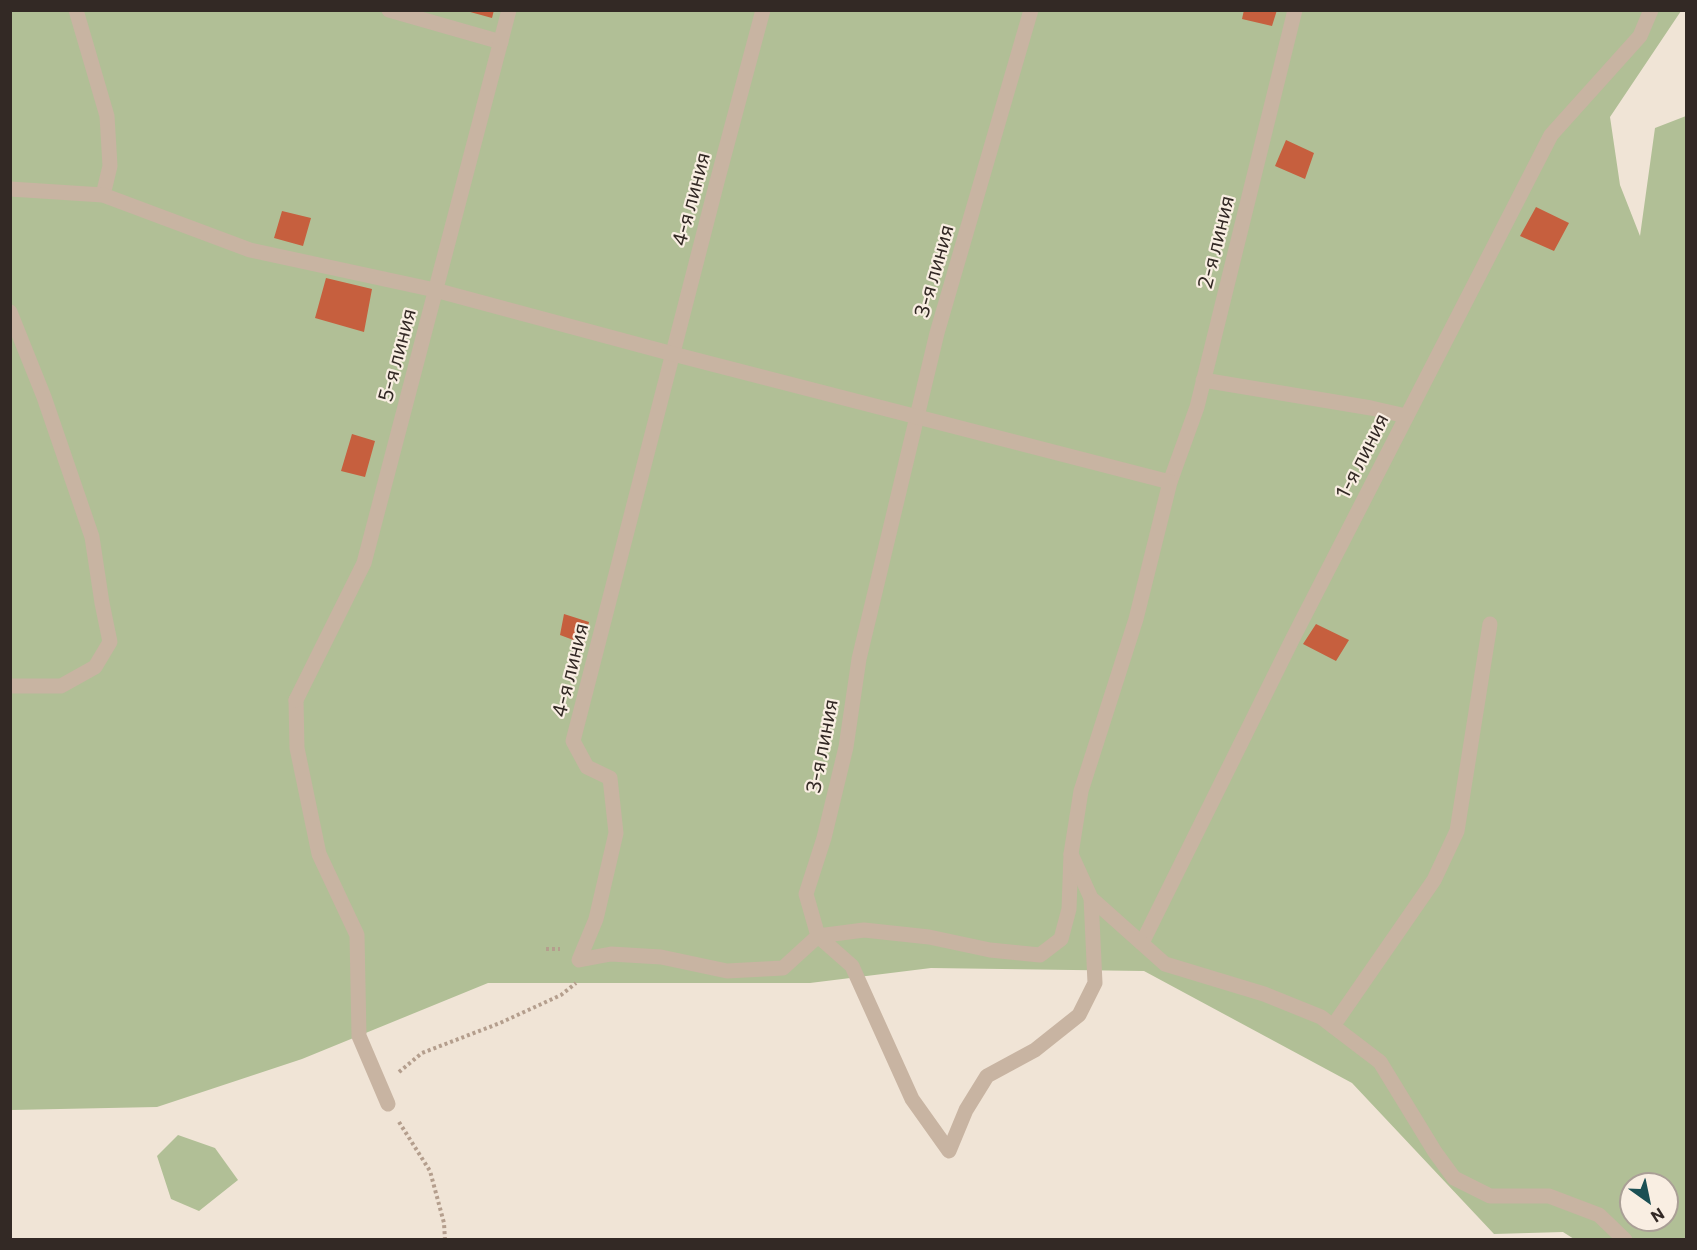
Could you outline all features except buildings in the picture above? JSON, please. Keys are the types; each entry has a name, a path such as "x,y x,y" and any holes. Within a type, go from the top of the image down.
{"street":[{"path":"76,10 107,116 110,166 103,195"},
{"path":"389,10 501,42"},
{"name":"5-я линия","path":"388,1104 359,1036 357,935 319,854 297,748 296,700 364,562 509,10"},
{"name":"4-я линия","path":"579,960 596,919 616,833 610,777 587,767 573,741 718,178 764,10"},
{"name":"3-я линия","path":"818,936 806,894 824,838 846,747 859,660 938,333 1031,10"},
{"name":"2-я линия","path":"1071,854 1081,791 1136,619 1170,482 1197,407 1295,10"},
{"name":"1-я линия","path":"1142,943 1293,638 1551,135 1640,36 1652,10"},
{"path":"10,189 103,195 250,250 435,290 1170,482"},
{"path":"10,312 44,397 92,537 110,642 95,667 61,686 10,686"},
{"path":"1203,380 1406,416"},
{"path":"1333,1026 1434,880 1457,831 1490,624"},
{"path":"818,936 852,966 912,1099 949,1151 966,1110 987,1076 1035,1050 1079,1015 1095,983 1091,898 1071,854"},
{"path":"579,960 611,954 662,957 727,971 783,968 818,936 864,930 929,937 990,950 1040,956 1061,939 1069,909 1071,854"},
{"path":"1091,898 1166,964 1264,994 1321,1017 1380,1062 1434,1152 1454,1178 1490,1196 1549,1196 1599,1215 1625,1239"}],"path":[{"path":"445,1239 444,1223 430,1171 388,1104 396,1075 422,1053 500,1023 561,995 578,981 579,960 563,949 546,949"}],"green space":[{"path":"10,11 1681,11 1610,117 1620,185 1640,236 1655,128 1686,116 1686,1239 1574,1239 1563,1232 1494,1234 1352,1083 1144,971 931,968 810,983 488,983 302,1059 157,1107 11,1110"},
{"path":"178,1135 215,1148 238,1180 199,1211 171,1199 157,1156"}]}
